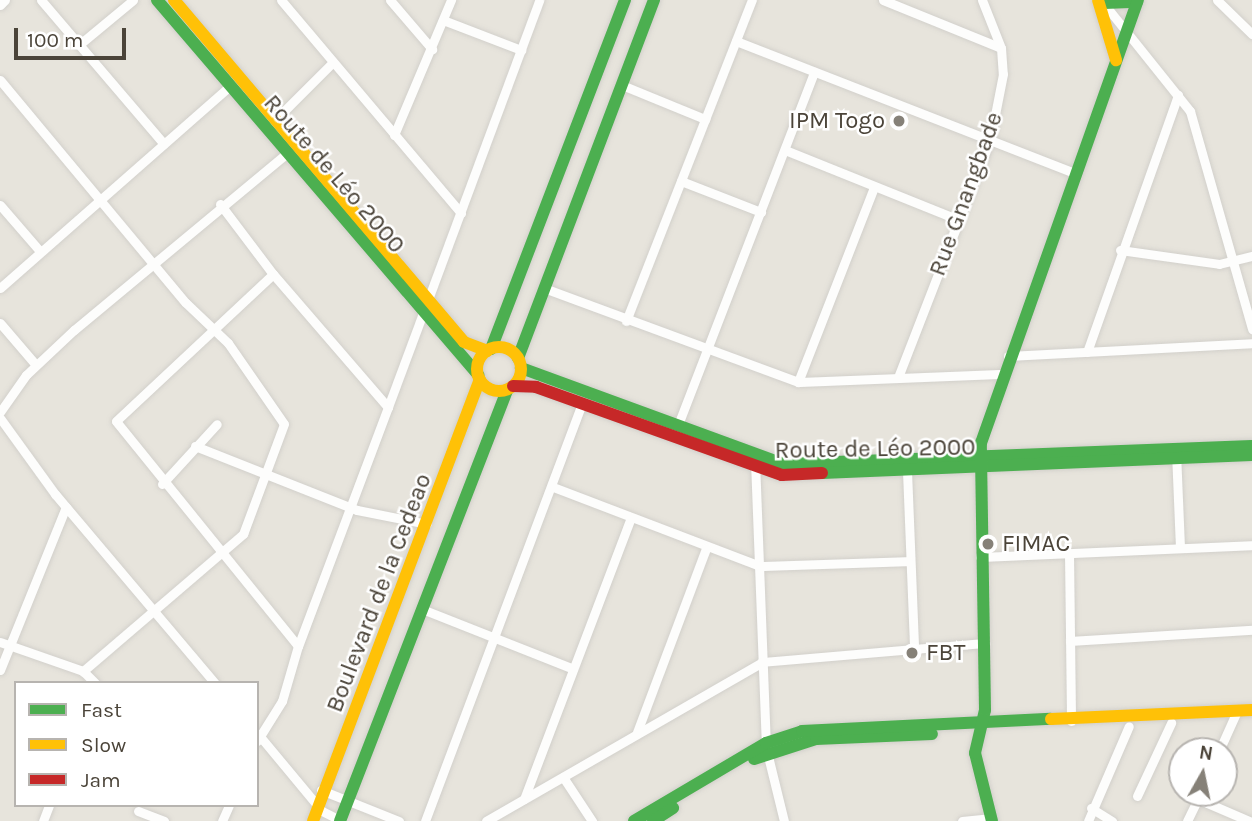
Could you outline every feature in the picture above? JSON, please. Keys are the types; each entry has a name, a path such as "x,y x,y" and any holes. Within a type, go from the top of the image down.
{"street":[{"path":"0,5 5,0"},
{"path":"41,0 163,144"},
{"path":"80,44 133,0"},
{"name":"Route de Léo 2000","path":"157,0 287,153 426,306 464,342 489,350"},
{"name":"Route de Léo 2000","path":"174,0 426,306 479,377"},
{"path":"281,0 461,213"},
{"path":"390,0 432,49"},
{"path":"394,135 451,0"},
{"path":"259,736 282,701 346,506 388,407 539,0"},
{"path":"625,0 479,377 488,388 510,388 544,288 654,0"},
{"path":"626,321 752,0"},
{"path":"883,0 1001,48"},
{"path":"982,0 1001,48"},
{"path":"962,821 992,819 975,753 985,643 980,557 980,463 1007,356 1137,1 1101,1"},
{"path":"1101,1 1127,29 1178,94 1199,132 1252,329"},
{"path":"1101,1 1116,61"},
{"path":"1221,2 1252,34"},
{"path":"443,20 521,50"},
{"path":"736,41 1075,173"},
{"name":"Rue Gnangbade","path":"898,377 957,219 990,140 1002,89 1001,48"},
{"path":"274,121 333,62"},
{"path":"674,434 708,352 814,72"},
{"path":"0,80 259,383 284,424 243,534 83,671"},
{"path":"0,288 39,250 104,201 163,144 231,85"},
{"path":"622,85 705,119"},
{"path":"1087,352 1120,250 1178,94"},
{"path":"785,150 957,219"},
{"path":"0,412 36,365 220,204 287,153"},
{"path":"681,181 761,212"},
{"path":"797,382 874,187"},
{"path":"220,204 273,274 388,407"},
{"path":"0,205 39,250"},
{"path":"1120,250 1232,262 1252,256"},
{"path":"273,274 117,415 117,428 220,556 298,646"},
{"path":"544,288 708,352 797,382 1001,374"},
{"path":"0,323 36,365"},
{"path":"1007,356 1252,343"},
{"path":"489,350 506,349 519,363"},
{"name":"Route de Léo 2000","path":"519,363 674,434"},
{"name":"Boulevard de la Cedeao","path":"313,821 427,524 479,377"},
{"name":"Route de Léo 2000","path":"510,388 582,404 755,463 799,475 907,471 980,463"},
{"name":"Boulevard de la Cedeao","path":"340,821 510,388"},
{"path":"425,821 553,487 582,404"},
{"path":"0,418 66,507 213,681"},
{"path":"162,484 216,424"},
{"path":"195,446 346,506 427,524"},
{"name":"Route de Léo 2000","path":"755,463 980,463 1176,454 1252,446"},
{"path":"1176,454 1180,548"},
{"name":"Route de Léo 2000","path":"1176,454 1252,455"},
{"path":"755,463 767,747 784,821"},
{"path":"907,471 908,561 914,647"},
{"path":"553,487 706,548 760,566 908,561"},
{"path":"0,670 5,643 66,507"},
{"path":"524,799 571,668 631,518"},
{"path":"980,557 1252,545"},
{"path":"637,732 706,548"},
{"path":"1069,553 1071,721"},
{"path":"422,609 571,668"},
{"path":"1070,641 1252,630"},
{"path":"5,643 83,671 93,681"},
{"path":"486,821 762,662 985,643"},
{"path":"634,821 767,747 816,739 1171,723 1235,715 1252,710"},
{"path":"979,732 1071,721 1235,715 1252,717"},
{"path":"1225,737 1235,715"},
{"path":"1137,796 1171,723"},
{"path":"1088,821 1091,808 1129,726"},
{"path":"259,738 309,788 319,806 340,821"},
{"path":"653,821 767,747"},
{"path":"562,777 592,821"},
{"path":"309,788 325,790 347,802 399,821"},
{"path":"1221,807 1249,821"},
{"path":"134,821 139,808 164,821"},
{"path":"1091,808 1112,821"}],"shaded area":[{"path":"0,0 1252,0 1252,821 0,821"}],"traffic: fast":[{"path":"157,0 478,375"},
{"path":"491,349 625,0"},
{"path":"518,358 654,0"},
{"path":"992,821 975,753 985,710 981,443 1138,0"},
{"path":"1104,3 1137,2"},
{"path":"521,368 783,464 1252,446"},
{"path":"340,821 507,390"},
{"path":"822,473 1252,455"},
{"path":"634,821 766,743 802,731 1051,719"},
{"path":"754,759 816,739 932,734"},
{"path":"653,821 673,808"}],"traffic: slow":[{"path":"174,0 464,342 487,351"},
{"path":"1098,0 1116,60"},
{"path":"499,347 514,354 521,369 514,384 499,391 484,384 477,369 484,354 499,347"},
{"path":"313,821 480,379"},
{"path":"1051,719 1252,710"}],"traffic: jam":[{"path":"513,386 536,387 782,475 822,473"}],"place":[{"name":"IPM Togo","path":"899,121"},
{"name":"FIMAC","path":"988,544"},
{"name":"FBT","path":"912,653"}]}
